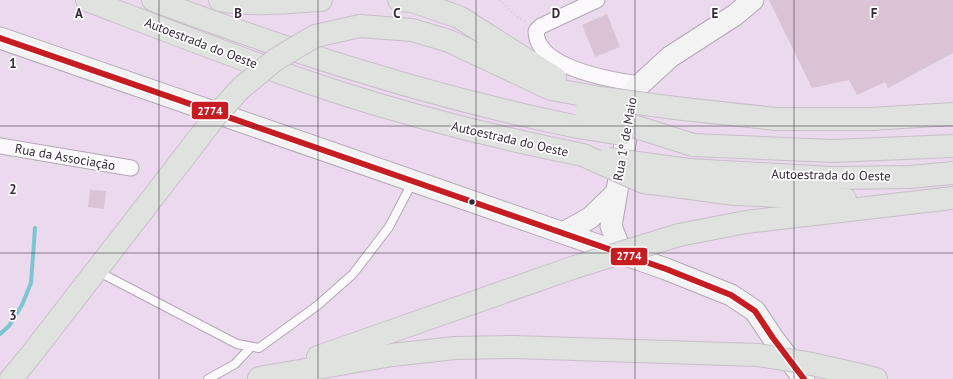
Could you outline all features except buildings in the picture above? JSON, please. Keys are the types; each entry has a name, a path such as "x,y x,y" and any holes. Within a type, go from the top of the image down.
{"highway":[{"name":"Autoestrada do Oeste","path":"87,0 228,55 332,90 437,122 584,155 643,182 690,179 910,177 953,173"},
{"name":"Autoestrada do Oeste","path":"153,0 236,31 355,70 444,96 559,124 590,112 693,145 832,151 953,146"},
{"path":"220,0 230,2 283,2 321,0"},
{"path":"399,0 412,1 459,17 555,78 590,112"},
{"path":"11,379 214,118 240,89 275,60 316,36 360,26 412,30 449,41 523,91 549,102 590,112 675,108 776,119 871,119 953,114"},
{"path":"690,179 735,194 835,199 953,198"},
{"path":"259,379 575,267 679,235 746,222 953,198"},
{"path":"259,379 392,355 455,348 514,347 758,355 807,362 866,377"}],"street":[{"path":"597,0 541,26 536,31 536,38 543,51 558,62 579,71 612,80 639,84"},
{"name":"Rua 1º de Maio","path":"611,226 634,90 670,57 735,15 753,0"},
{"path":"0,38 563,233 731,295 755,311 804,379"},
{"name":"Rua da Associação","path":"0,146 131,168"},
{"name":"Rua 1º de Maio","path":"563,233 590,218 616,194"},
{"path":"590,218 591,243"},
{"path":"591,243 611,226 622,254"}],"lane":[{"path":"96,271 237,344 259,348 318,305 353,274 389,227 413,181"},
{"path":"208,379 235,364 251,347"}],"path":[{"path":"500,0 523,20 541,26"}],"waterway":[{"path":"0,334 9,326 22,305 31,283 35,228"}],"transit line":[{"name":"2774","path":"0,38 666,269 731,295 755,311 804,379"}]}
